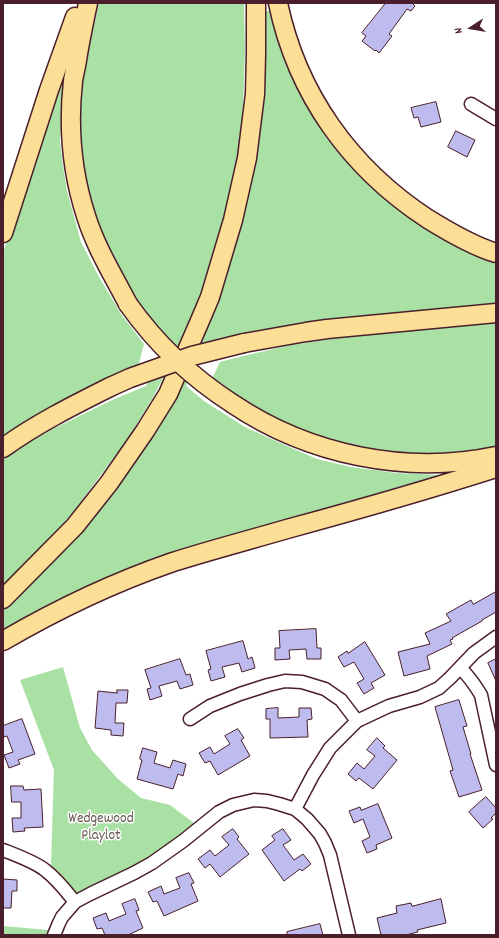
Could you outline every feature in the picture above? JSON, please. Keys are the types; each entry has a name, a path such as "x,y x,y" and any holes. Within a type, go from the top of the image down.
{"highway":[{"path":"3,233 79,3"},
{"path":"88,3 73,80 70,119 73,156 82,200 90,228 101,254 128,304 171,356 199,381 251,416 296,438 329,449 392,461 435,463 496,456"},
{"path":"3,600 76,526 145,431 168,394 202,317 210,297 234,220 247,158 254,94 256,3"},
{"path":"278,3 280,16 289,45 310,94 333,130 352,152 403,202 457,236 496,253"},
{"path":"3,448 40,425 110,386 192,356 244,343 334,328 496,313"},
{"path":"3,641 30,625 83,599 173,562 496,468"}],"street":[{"path":"470,104 496,119"},
{"path":"295,809 313,775 330,748 357,721 374,712 420,697 439,688 474,653 496,637"},
{"path":"460,668 476,686 481,695 496,765"},
{"path":"190,719 210,706 240,694 285,681 302,682 326,689 341,700 357,721"},
{"path":"54,935 62,917 75,902 152,863 183,841 219,812 233,805 254,800 267,801 295,809 307,819 320,834 330,855 349,935"},
{"path":"3,850 15,854 44,869 59,883 75,902"}],"green space":[{"path":"99,3 244,3 245,52 243,107 239,148 229,202 216,250 194,313 176,354 152,399 127,440 73,512 53,536 3,587 3,459 51,430 110,401 146,386 169,346 121,280 88,198 81,157 78,120 81,82"},
{"path":"266,11 271,11 286,62 308,107 326,137 350,165 375,190 403,213 442,239 471,254 496,263 496,306 203,349 186,386 204,401 245,427 317,459 351,467 396,473 443,475 444,479 66,598 3,631 3,609 49,565 197,351 228,269 246,209 259,141 264,84"},
{"path":"59,84 64,85 60,141 63,166 67,191 81,242 121,314 144,344 137,371 3,440 3,253"},
{"path":"496,321 496,451 416,458 318,440 254,413 210,383 220,362 291,345 386,331"},
{"name":"Wedgewood Playlot","path":"63,667 80,728 92,750 118,779 141,798 170,805 194,823 140,864 76,893 51,865 54,770 20,680"},
{"path":"3,926 49,930 47,935 3,935"}],"building":[{"path":"386,3 412,3 415,6 411,11 407,9 389,34 392,36 379,53 362,41 366,36 362,33"},
{"path":"436,102 441,122 421,127 418,117 414,118 411,108"},
{"path":"456,131 475,140 467,157 448,147"},
{"path":"496,592 496,612 452,638 453,639 450,640 452,644 427,656 430,669 404,676 398,652 430,644 425,633 451,621 446,614 471,600 473,604"},
{"path":"316,629 317,648 321,648 321,659 307,659 306,649 289,650 290,659 275,660 275,648 280,648 279,631"},
{"path":"243,641 248,659 252,657 255,668 242,672 239,663 222,667 225,677 211,681 208,670 211,669 206,651"},
{"path":"365,642 385,675 371,683 374,688 364,694 357,683 364,679 354,662 344,667 338,657 347,651 348,653"},
{"path":"180,659 186,675 190,674 193,685 180,689 177,681 159,686 162,696 150,700 147,689 151,688 145,670"},
{"path":"496,659 496,681 488,663"},
{"path":"117,690 128,690 127,703 116,703 115,723 124,723 123,736 111,735 111,730 95,728 98,691 117,693"},
{"path":"459,700 467,726 463,727 482,790 459,797 450,771 453,770 435,707"},
{"path":"278,708 278,718 299,717 299,708 311,708 312,719 307,720 308,737 270,738 270,719 266,719 266,709"},
{"path":"22,719 35,754 18,760 20,764 9,768 4,755 13,752 7,736 3,737 3,726"},
{"path":"238,729 244,738 241,740 250,756 218,775 210,761 205,763 199,753 210,747 214,754 230,744 225,736"},
{"path":"377,738 385,746 383,748 397,760 373,789 359,778 356,781 348,774 357,763 364,769 375,756 367,750"},
{"path":"143,748 157,752 154,763 170,768 173,760 186,764 183,776 178,774 173,789 137,779 142,760 140,759"},
{"path":"11,786 23,786 24,790 41,789 43,827 24,828 25,831 13,832 12,818 21,818 21,802 12,802"},
{"path":"486,797 496,808 496,813 491,818 493,819 483,828 469,812"},
{"path":"378,804 392,838 376,845 377,849 367,853 362,841 370,837 363,819 354,823 349,811 360,807 361,810"},
{"path":"233,829 239,837 237,839 249,854 220,877 210,864 205,868 198,859 210,850 215,856 229,845 222,837"},
{"path":"283,829 291,840 283,845 294,860 303,854 311,864 302,871 300,869 284,881 262,850 275,840 272,836"},
{"path":"189,873 194,883 191,884 198,901 164,916 157,901 153,902 148,892 161,886 164,894 180,888 176,878"},
{"path":"3,879 17,880 17,891 12,891 11,908 3,908"},
{"path":"135,899 139,910 136,911 143,928 128,935 105,935 102,928 97,929 93,918 106,913 109,921 126,914 122,904"},
{"path":"441,899 446,923 417,930 418,932 406,935 381,935 377,918 397,913 396,906 411,903 412,906"},
{"path":"320,924 323,935 287,935 287,932"}]}
